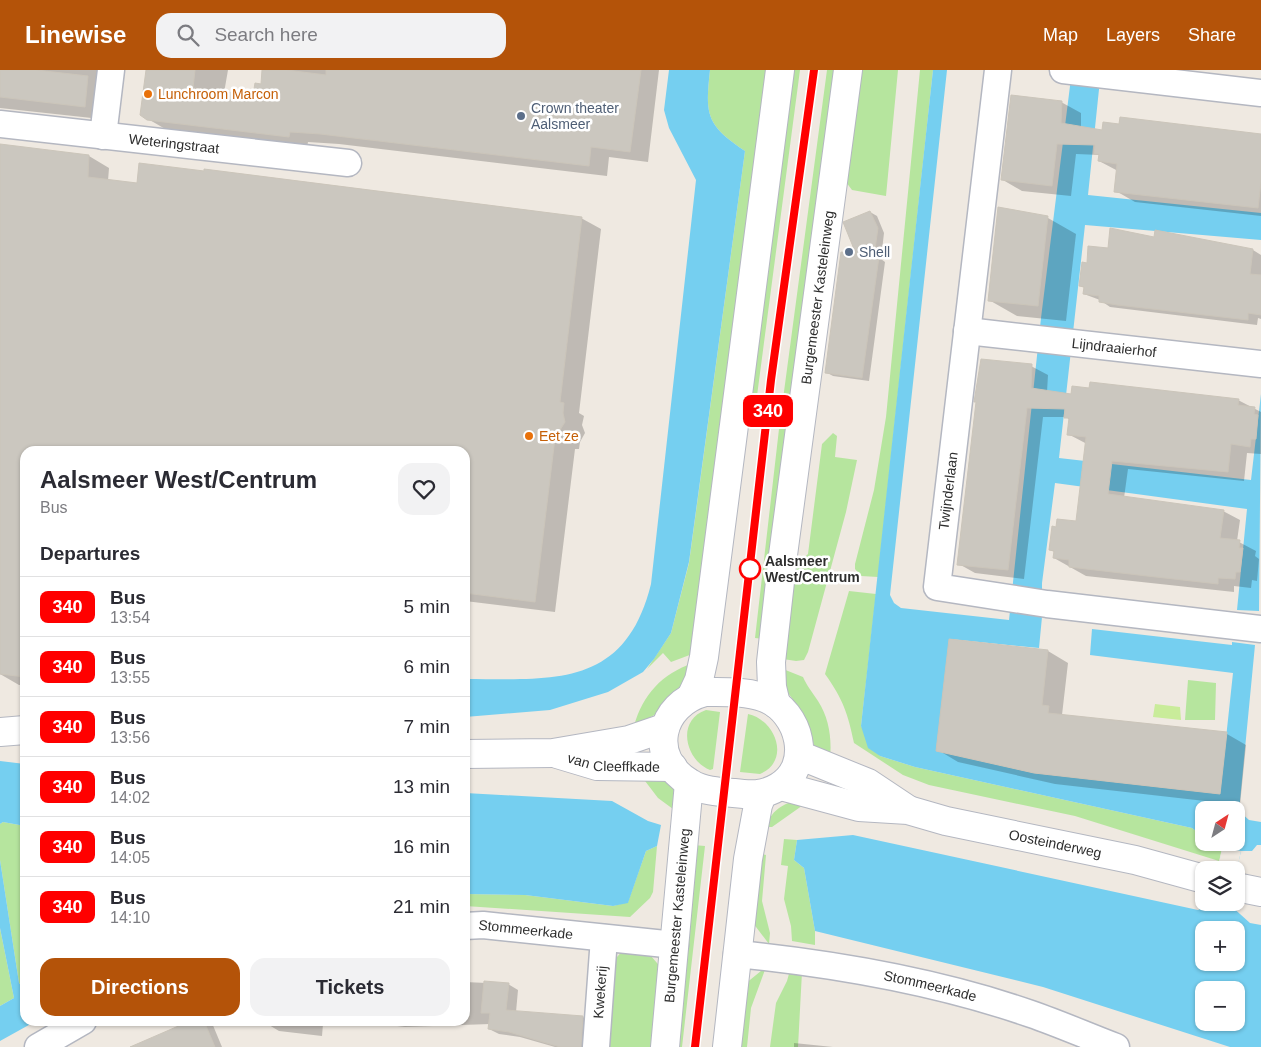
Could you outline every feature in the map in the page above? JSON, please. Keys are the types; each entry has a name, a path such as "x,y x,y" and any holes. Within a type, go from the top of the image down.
{"main road":[{"path":"692,695 699,680 704,657 780,70"},
{"name":"Burgemeester Kasteleinweg","path":"776,704 772,688 771,662 848,70"},
{"path":"727,1047 748,859 758,805 789,776 799,755 797,731 790,718 776,704 753,695 736,692 705,692 692,695 675,708 664,728 664,744 681,775 704,789 725,793 772,790"},
{"name":"van Cleeffkade","path":"470,754 553,753 629,740 664,728"},
{"path":"0,732 20,730"},
{"name":"van Cleeffkade","path":"553,753 597,766 681,775"},
{"name":"Oosteinderweg","path":"799,755 868,783 908,810"},
{"name":"Burgemeester Kasteleinweg","path":"665,1047 675,945 681,775"},
{"name":"Oosteinderweg","path":"772,790 859,807 908,810 946,821 1135,860 1195,877"},
{"path":"1245,889 1261,892"}],"street":[{"path":"103,136 110,70"},
{"name":"Twijnderlaan","path":"998,70 937,588 1047,604 1261,629"},
{"path":"1066,70 1261,93"},
{"name":"Weteringstraat","path":"0,124 348,163"},
{"name":"Lijndraaierhof","path":"967,331 1261,364"},
{"name":"Stommeerkade","path":"470,926 483,925 675,945"},
{"name":"Kwekerij","path":"596,1047 604,938"},
{"name":"Stommeerkade","path":"737,954 834,965 970,996 1031,1014 1116,1047"},
{"path":"38,1047 74,1026"}],"green space":[{"path":"710,70 772,70 695,653 671,662 663,653 647,669 671,633 689,563 745,151 722,134 711,118 708,98"},
{"path":"785,70 800,70 753,426 738,424"},
{"path":"827,70 842,70 764,639 755,638 779,429"},
{"path":"855,70 898,70 886,196 852,190 843,178"},
{"path":"920,70 933,70 878,577 861,576 855,569 855,564 874,490 886,417"},
{"path":"833,433 837,436 835,457 857,460 846,512 808,652 804,660 783,659 789,572 808,554 822,444"},
{"path":"849,591 876,594 861,726 880,756 915,767 1192,828 1195,830 1195,851 1222,851 1219,861 1075,816 929,785 903,775 854,743 844,707 825,674"},
{"path":"693,663 691,677 658,713 634,726 643,704 655,687 672,673"},
{"path":"783,669 803,677 822,708 829,728 831,743 830,759 815,748 803,713 785,689"},
{"path":"1188,680 1216,683 1215,720 1185,720"},
{"path":"1155,704 1180,707 1181,720 1153,717"},
{"path":"706,710 720,712 713,769 710,770 701,765 695,758 687,740 690,722"},
{"path":"748,714 766,724 776,741 777,751 775,760 770,768 760,774 740,772"},
{"path":"659,775 671,785 676,794 673,809 658,798 642,777"},
{"path":"796,800 806,803 772,827 766,827 777,809"},
{"path":"3,822 20,825 20,984 0,860 0,824"},
{"path":"784,839 797,840 794,860 804,868 815,931 815,945 792,941 791,926 784,899 788,866 781,865"},
{"path":"693,845 705,846 682,1047 672,1047"},
{"path":"657,846 653,892 650,898 630,917 470,906 470,894 525,895 613,906 628,902 646,851"},
{"path":"758,853 766,855 762,901 770,933 769,944 753,923"},
{"path":"0,928 14,998 0,1006"},
{"path":"624,949 645,949 663,970 660,1047 606,1047 612,973 616,967 610,965"},
{"path":"766,967 751,1008 747,1047 735,1047 745,984"},
{"path":"790,970 802,972 798,1047 770,1047 776,1003 787,981"}],"water":[{"path":"669,70 710,70 708,98 711,118 722,134 745,151 689,562 671,633 643,672 608,692 550,710 470,717 470,679 555,677 581,671 604,660 623,643 639,618 651,584 696,180 669,128 664,110"},
{"path":"933,70 947,70 890,595 894,603 901,608 1009,620 1041,318 1072,70 1101,70 1088,195 1261,213 1261,240 1085,225 1059,458 1251,480 1261,394 1259,611 1237,610 1247,509 1055,483 1042,583 1042,617 1039,648 950,639 937,751 1034,773 1220,794 1233,673 1090,655 1092,629 1232,645 1232,642 1255,645 1240,801 1195,801 1195,830 1192,828 915,767 880,756 868,748 861,726"},
{"path":"0,761 20,763 20,825 3,822 0,824"},
{"path":"470,793 612,801 648,821 661,825 657,846 646,851 628,903 613,906 525,895 470,894"},
{"path":"1245,816 1249,820 1261,822 1261,845 1257,845 1252,851 1245,851"},
{"path":"853,835 1195,909 1195,911 1237,911 1250,923 1261,925 1261,1047 1230,1047 1043,987 815,931 804,868 794,860 797,840"},
{"path":"1222,851 1241,851 1239,861 1220,861"},
{"path":"0,860 20,984 20,1026 27,1026 0,1041 0,1006 14,998 0,928"}],"pier":[{"path":"1221,851 1241,851 1239,861 1220,861"}],"building":[{"path":"0,70 36,70 88,76 85,107 0,97"},
{"path":"146,70 195,70 193,88 253,95 255,83 261,84 262,70 287,70 326,75 326,70 641,70 630,152 591,147 589,166 320,134 290,132 289,137 147,120 140,115"},
{"path":"1011,95 1062,101 1061,123 1102,130 1103,122 1119,124 1120,117 1261,134 1261,182 1258,208 1114,192 1117,164 1098,161 1099,154 1094,154 1095,145 1057,144 1052,186 1001,180"},
{"path":"0,144 89,155 88,177 137,183 139,163 204,171 204,169 582,217 560,402 564,403 563,413 565,422 560,430 560,439 555,438 535,602 470,594 470,446 20,446 20,676 0,674"},
{"path":"998,207 1048,216 1038,306 988,301"},
{"path":"870,211 878,228 874,256 879,257 862,378 825,373 841,252 856,254 843,222"},
{"path":"1110,228 1154,237 1155,230 1253,249 1250,274 1261,275 1261,315 1248,313 1248,320 1117,305 1099,302 1099,296 1083,294 1084,287 1079,286 1082,262 1087,263 1088,246 1108,248"},
{"path":"981,359 1032,364 1031,388 1071,394 1072,386 1089,388 1090,382 1239,399 1238,405 1255,407 1254,414 1258,415 1256,439 1251,439 1250,447 1231,444 1228,472 1112,461 1108,494 1224,510 1220,538 1240,540 1239,548 1243,548 1240,572 1236,572 1235,579 1218,578 1218,584 1069,567 1069,560 1053,558 1054,551 1049,550 1052,526 1056,527 1057,519 1076,521 1086,437 1067,435 1069,418 1064,418 1065,409 1027,408 1008,570 957,565 976,402 974,402"},
{"path":"949,639 1048,650 1042,705 1049,706 1048,713 1227,732 1220,794 1034,773 936,751"},
{"path":"484,981 509,983 506,1010 583,1016 581,1047 560,1047 509,1032 488,1029 490,1013 481,1013"},
{"path":"178,1026 206,1026 215,1047 130,1047"}],"bus line":[{"name":"340","path":"695,1047 771,380 814,70"}],"place":[{"name":"Lunchroom Marcon","path":"148,94"},
{"name":"Crown theater Aalsmeer","path":"521,116"},
{"name":"Shell","path":"849,252"},
{"name":"Eet ze","path":"529,436"},
{"name":"Aalsmeer West/Centrum","path":"750,569"}]}
